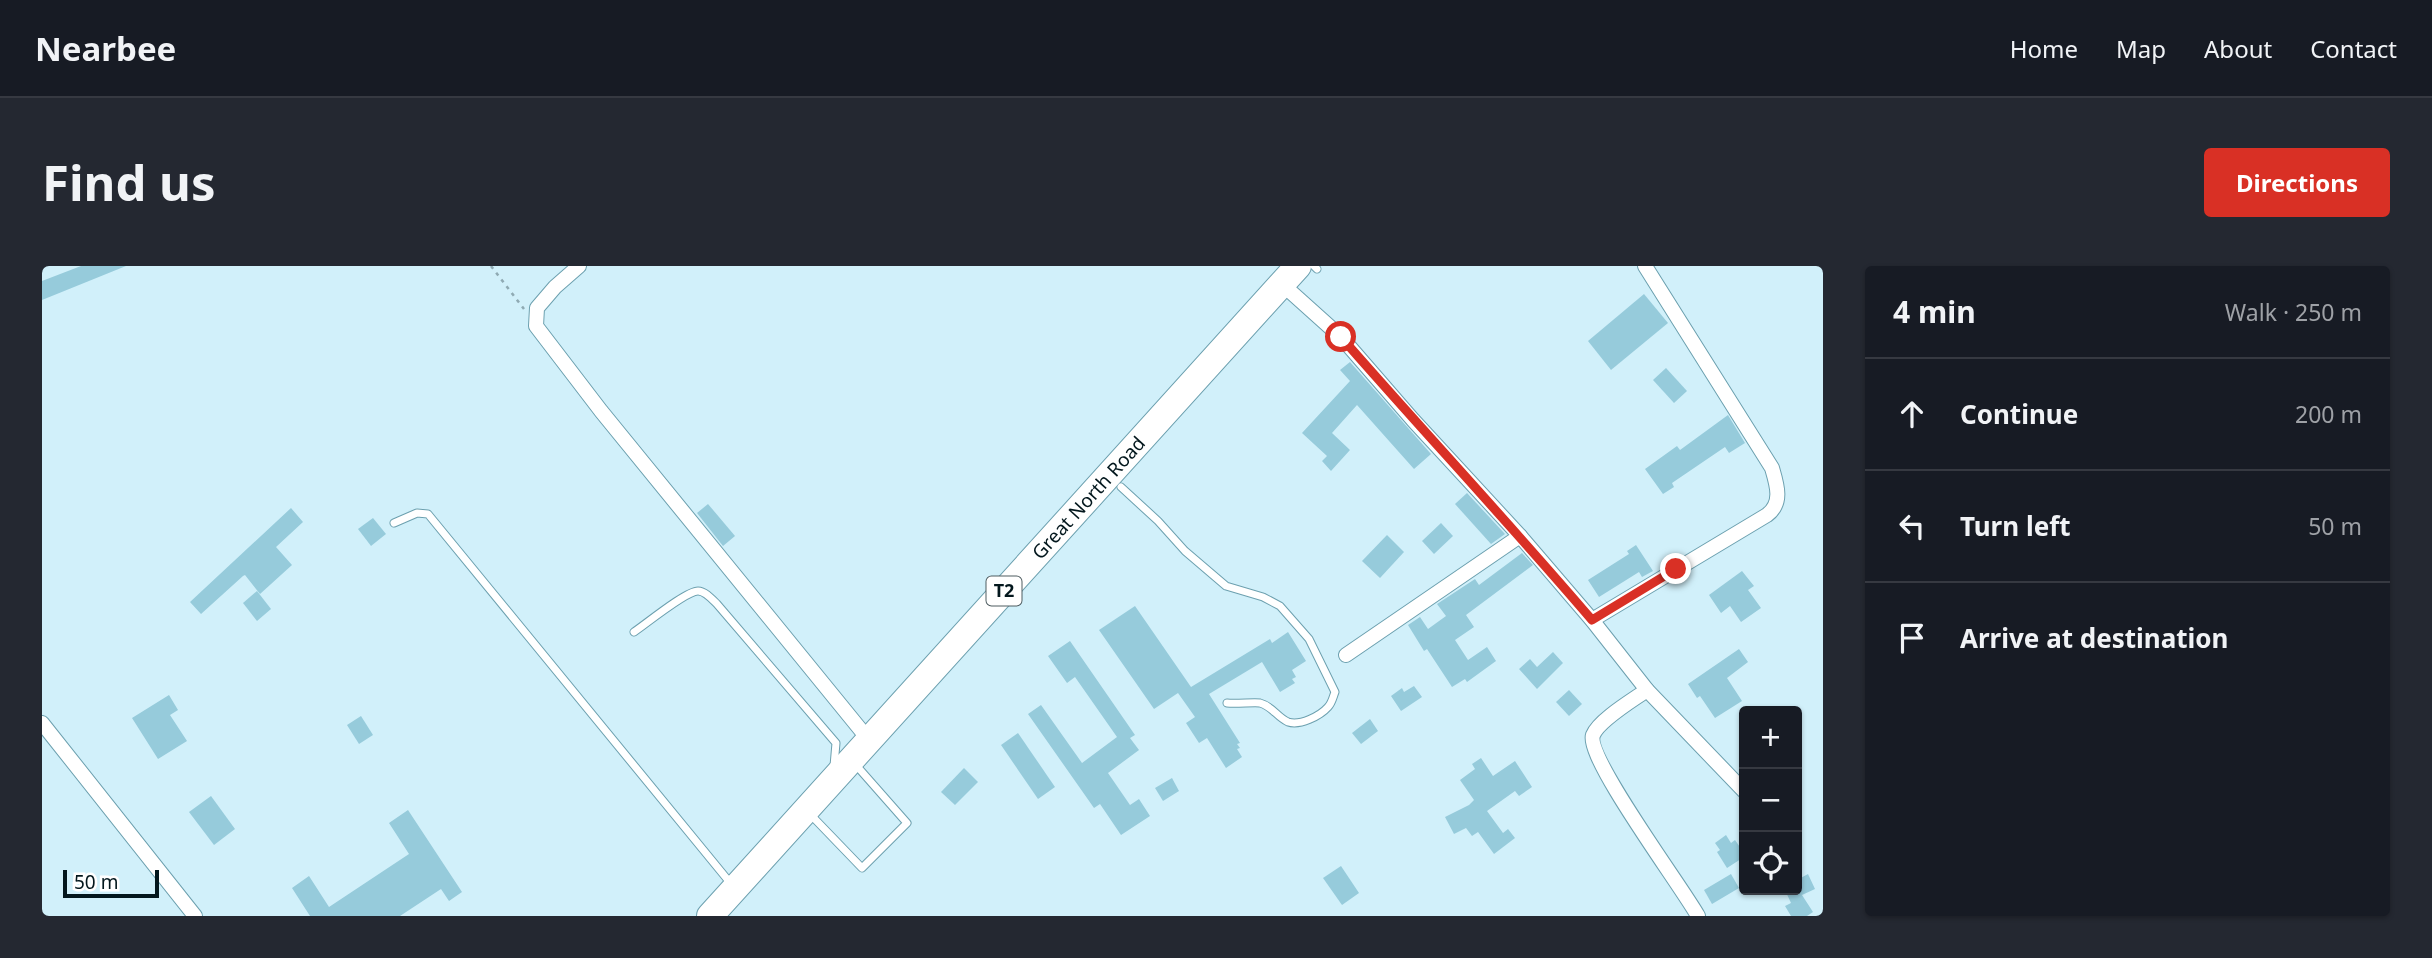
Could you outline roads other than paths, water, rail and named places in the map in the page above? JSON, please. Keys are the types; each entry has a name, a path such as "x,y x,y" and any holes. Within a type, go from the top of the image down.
{"highway":[{"name":"Great North Road","path":"733,916 811,816 1121,487 1304,274"},
{"name":"Great North Road","path":"710,916 734,889 811,816 830,783 857,765 869,740 1304,274"}],"street":[{"path":"579,266 555,287 537,308 536,326 601,411 869,740"},
{"path":"1592,620 1768,515 1775,510 1778,502 1772,468 1645,266"},
{"path":"1304,274 1341,337 1520,536 1592,620 1647,690 1739,785"},
{"path":"1346,655 1520,536"},
{"path":"1647,690 1598,726 1592,737 1592,746 1604,770 1698,916"},
{"path":"42,723 195,916"}],"lane":[{"path":"1121,487 1185,551 1226,586 1263,597 1280,606 1309,639 1335,692 1329,706 1316,716 1300,722 1288,722 1272,709 1257,702 1246,705 1227,703"},
{"path":"394,523 417,513 428,514 734,889"},
{"path":"635,632 685,596 697,591 705,593 836,743 830,783"},
{"path":"811,816 862,868 907,823 857,765"}]}
